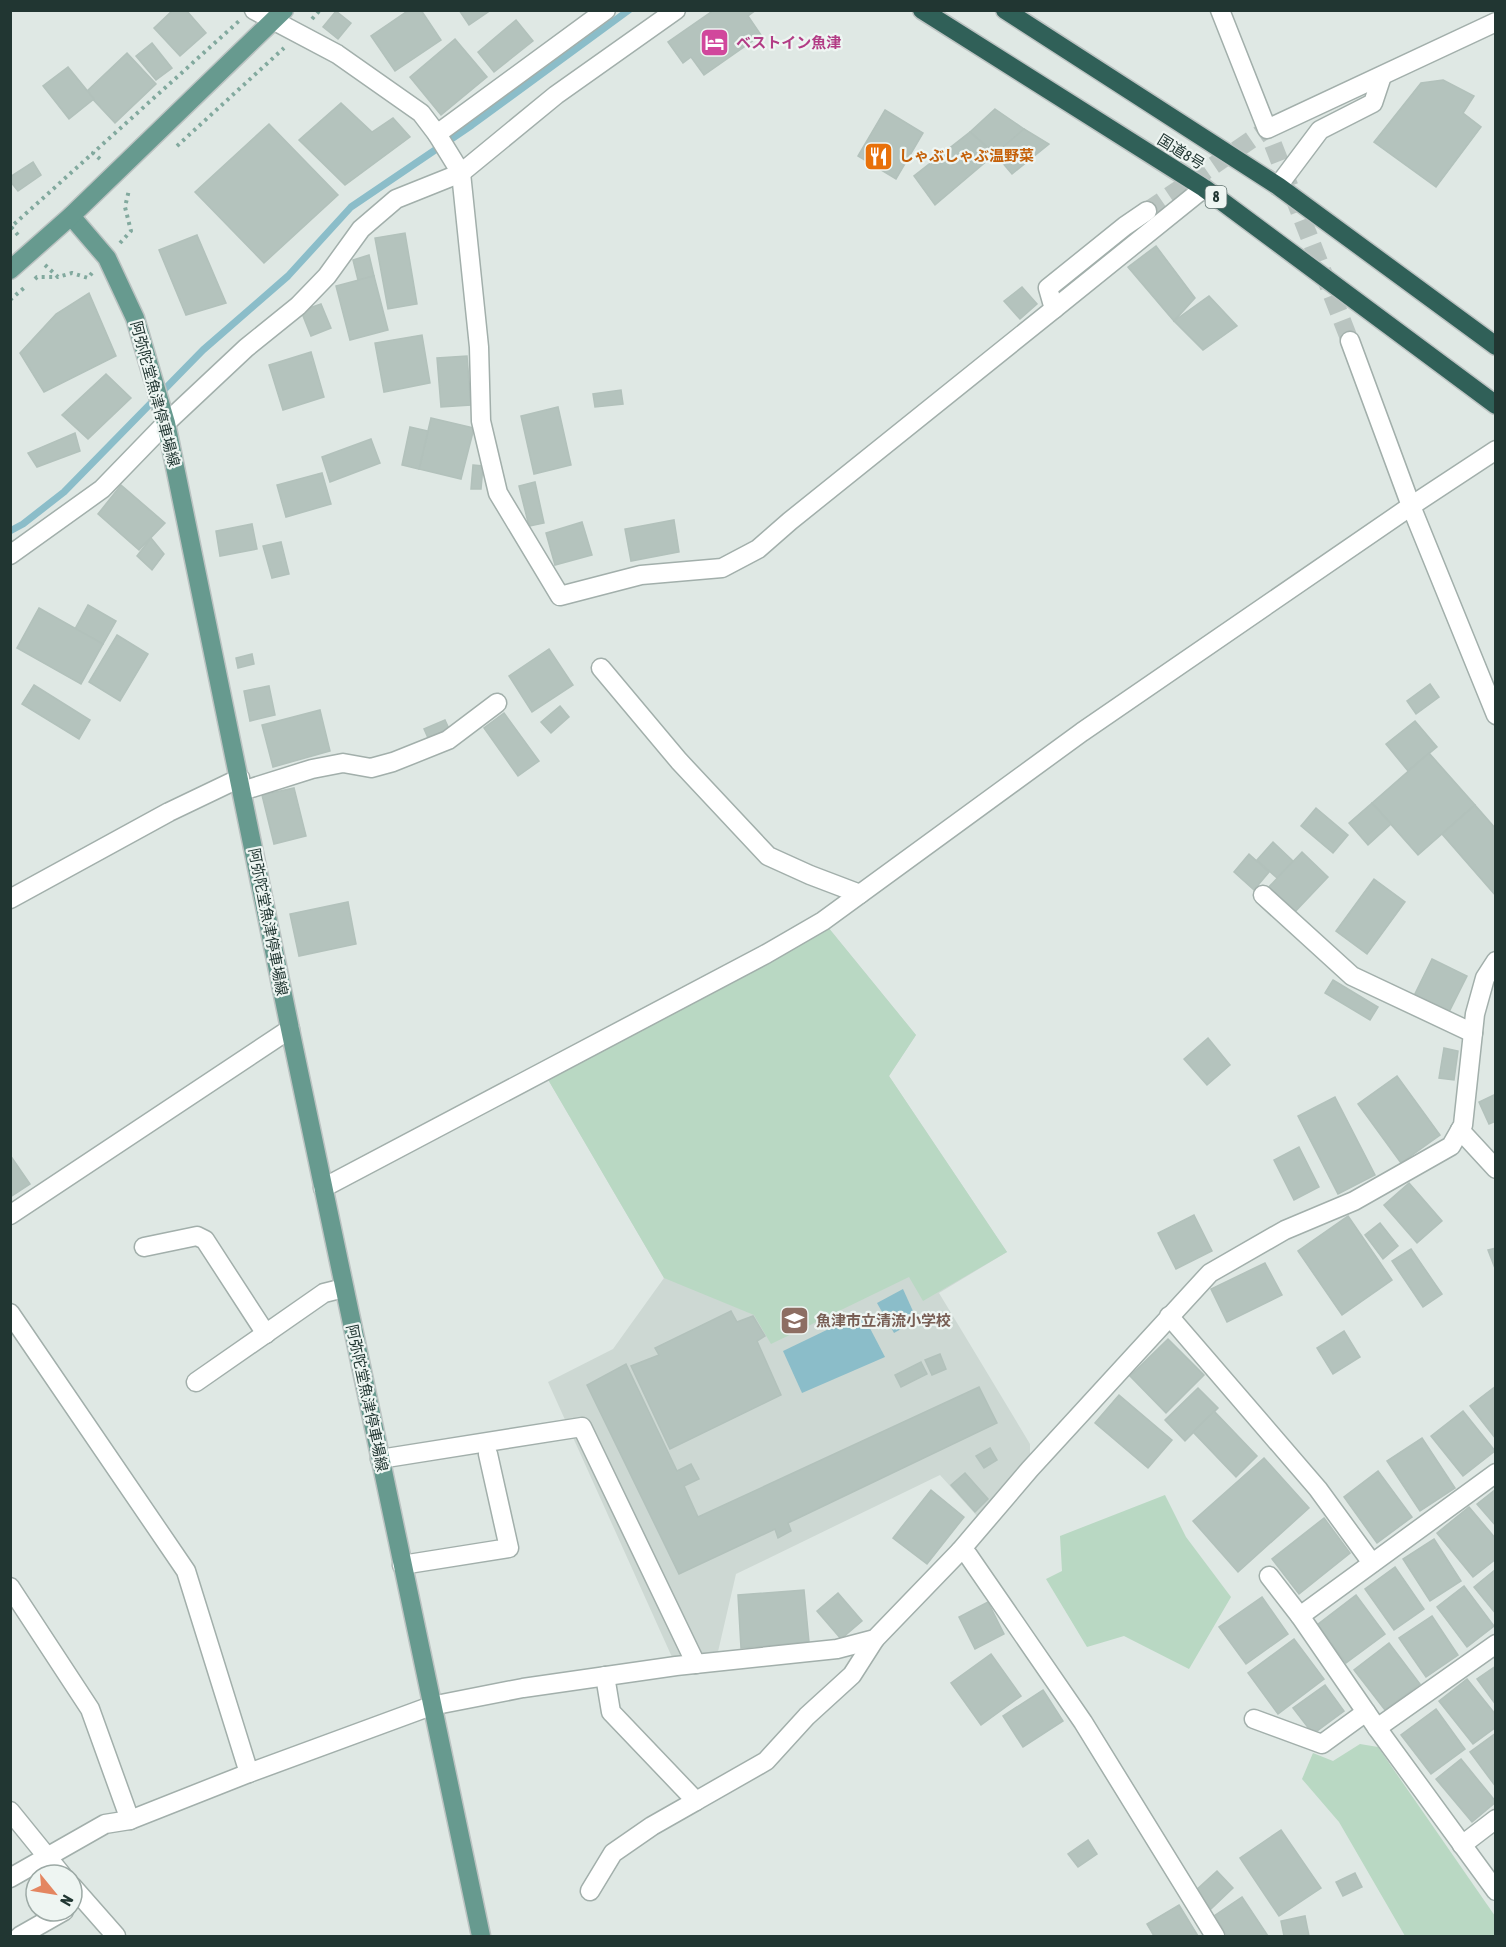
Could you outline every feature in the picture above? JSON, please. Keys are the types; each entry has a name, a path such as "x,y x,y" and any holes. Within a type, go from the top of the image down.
{"highway":[{"name":"国道8号","path":"922,10 1204,188 1496,405"},
{"name":"国道8号","path":"1005,10 1278,186 1496,346"}],"main road":[{"path":"10,270 70,216 279,16"},
{"name":"阿弥陀堂魚津停車場線","path":"70,216 107,258 135,318 166,423 323,1188 481,1936"}],"street":[{"path":"254,10 279,16 421,113 461,173 479,348 481,421 498,493 560,596 641,575 722,568 758,549 799,513 1204,188"},
{"path":"437,134 606,10"},
{"path":"10,555 102,489 166,423 246,348 298,306 327,276 361,229 396,199 461,173 556,95 676,10"},
{"path":"1220,10 1267,129 1496,22"},
{"path":"1278,186 1320,130 1373,103 1382,76"},
{"path":"1054,309 1048,288 1147,211"},
{"path":"1350,341 1411,506 1496,715"},
{"path":"323,1188 766,954 823,921 1082,732 1496,450"},
{"path":"601,668 679,761 768,856 860,894"},
{"path":"10,899 160,817 241,785 343,763 371,768 393,762 448,740 497,703"},
{"path":"1263,895 1353,976 1473,1033"},
{"path":"590,1891 613,1853 652,1826 766,1761 807,1716 852,1675 876,1639 960,1551 1030,1469 1210,1273 1285,1230 1354,1201 1451,1146 1463,1125 1475,1014 1485,978 1496,961"},
{"path":"10,1215 290,1029"},
{"path":"1460,1130 1496,1169"},
{"path":"144,1247 197,1236 205,1240 266,1334"},
{"path":"196,1382 324,1293 344,1288"},
{"path":"10,1313 186,1571 249,1773"},
{"path":"1169,1316 1318,1489 1372,1563"},
{"path":"380,1459 582,1426 696,1664"},
{"path":"402,1565 509,1548 488,1454"},
{"path":"1300,1616 1496,1473"},
{"path":"960,1551 968,1555 1083,1722 1215,1936"},
{"path":"1269,1576 1496,1891"},
{"path":"12,1592 90,1709 130,1820"},
{"path":"10,1878 105,1824 130,1820 249,1773 431,1706 523,1688 696,1664 837,1649 876,1639"},
{"path":"1377,1728 1496,1644"},
{"path":"605,1676 611,1712 696,1801"},
{"path":"1254,1719 1322,1744 1366,1712"},
{"path":"10,1811 52,1863"},
{"path":"1462,1845 1496,1820"},
{"path":"84,1906 116,1936"},
{"path":"20,1936 43,1923"}],"path":[{"path":"10,300 37,277 58,277"}],"shaded area":[{"name":"魚津市立清流小学校","path":"823,921 916,1035 889,1076 1007,1252 939,1293 1030,1444 1030,1454 977,1516 940,1475 736,1574 717,1656 676,1666 548,1382 613,1349 664,1278 543,1071"}],"green space":[{"path":"823,921 916,1035 889,1076 1007,1252 923,1301 909,1277 771,1344 754,1315 664,1278 543,1071"},
{"path":"1165,1495 1186,1537 1231,1597 1189,1669 1124,1636 1087,1647 1046,1579 1062,1571 1060,1536"},
{"path":"1360,1744 1378,1747 1495,1916 1495,1936 1405,1936 1339,1822 1302,1779 1313,1753 1333,1761"}],"water":[{"path":"903,1289 917,1320 894,1333 877,1303"},
{"path":"862,1313 885,1357 802,1393 783,1351"}],"building":[{"path":"173,10 186,10 206,33 180,56 154,28"},
{"path":"409,10 421,10 441,40 395,71 371,36"},
{"path":"459,10 491,10 469,25"},
{"path":"714,10 756,10 748,16 761,35 704,75 691,57 683,63 668,42"},
{"path":"336,11 351,23 338,39 323,27"},
{"path":"516,20 533,41 494,72 478,52"},
{"path":"455,39 487,77 441,115 410,77"},
{"path":"152,43 172,68 156,80 136,56"},
{"path":"127,53 156,84 115,123 86,92"},
{"path":"68,67 94,99 69,119 43,86"},
{"path":"1443,80 1474,96 1463,113 1481,127 1436,187 1374,142 1421,83"},
{"path":"341,103 372,132 393,118 410,137 345,185 299,140"},
{"path":"995,109 1024,129 995,154 970,132"},
{"path":"885,110 923,133 896,179 858,156"},
{"path":"269,124 338,195 264,263 195,192"},
{"path":"1024,129 1049,144 1012,174 995,154"},
{"path":"970,132 995,154 935,205 914,176"},
{"path":"33,162 41,175 18,191 10,181 10,177"},
{"path":"405,233 417,304 388,309 375,238"},
{"path":"197,235 226,303 186,315 159,250"},
{"path":"1156,246 1195,298 1174,321 1128,267"},
{"path":"369,255 374,276 358,280 353,260"},
{"path":"374,276 388,330 350,340 336,286"},
{"path":"1022,287 1037,304 1020,319 1004,301"},
{"path":"89,293 116,356 44,392 20,353 56,314"},
{"path":"1209,296 1237,326 1203,350 1174,321"},
{"path":"321,304 331,328 311,336 301,311"},
{"path":"422,335 430,383 384,392 375,343"},
{"path":"311,352 324,397 283,410 269,365"},
{"path":"467,356 471,405 441,407 437,358"},
{"path":"106,374 131,398 88,439 62,415"},
{"path":"621,390 623,404 595,407 593,394"},
{"path":"558,407 571,465 534,474 521,416"},
{"path":"431,418 474,428 461,479 419,469"},
{"path":"410,427 428,431 419,469 402,465"},
{"path":"75,433 80,451 37,467 28,453"},
{"path":"371,439 380,463 330,482 322,457"},
{"path":"473,465 483,466 481,489 471,489"},
{"path":"322,473 331,504 286,517 277,485"},
{"path":"535,482 544,523 529,526 519,486"},
{"path":"121,485 165,523 139,550 98,514"},
{"path":"674,520 679,552 631,561 625,529"},
{"path":"582,522 592,555 555,565 546,533"},
{"path":"252,524 257,549 220,556 216,531"},
{"path":"151,538 164,554 152,570 137,556"},
{"path":"281,542 289,574 272,578 263,546"},
{"path":"88,605 116,621 103,644 75,629"},
{"path":"39,608 103,644 81,684 17,648"},
{"path":"117,635 148,654 120,701 89,682"},
{"path":"549,649 573,685 532,712 509,676"},
{"path":"252,654 254,664 238,668 236,658"},
{"path":"1430,684 1439,697 1416,714 1407,701"},
{"path":"34,685 90,720 79,739 22,704"},
{"path":"269,686 275,715 250,721 244,691"},
{"path":"560,706 569,717 551,733 541,722"},
{"path":"320,710 330,751 273,767 262,725"},
{"path":"504,713 539,761 518,776 484,728"},
{"path":"445,720 450,731 429,740 424,729"},
{"path":"1415,721 1437,747 1408,771 1386,744"},
{"path":"1429,753 1475,805 1418,855 1372,803"},
{"path":"294,788 306,836 274,844 262,795"},
{"path":"1372,803 1391,824 1368,845 1349,823"},
{"path":"1475,805 1496,829 1496,896 1442,834"},
{"path":"1316,808 1348,835 1333,853 1301,826"},
{"path":"1273,842 1293,861 1277,878 1257,860"},
{"path":"1302,852 1328,877 1292,915 1266,890"},
{"path":"1249,854 1269,872 1254,890 1234,872"},
{"path":"1374,879 1405,902 1367,954 1336,931"},
{"path":"348,902 356,944 299,956 290,914"},
{"path":"1432,959 1467,976 1447,1016 1412,1000"},
{"path":"1333,980 1378,1007 1370,1020 1325,993"},
{"path":"1208,1038 1230,1065 1207,1085 1184,1059"},
{"path":"1444,1048 1458,1051 1454,1080 1439,1078"},
{"path":"1397,1076 1440,1135 1401,1163 1358,1104"},
{"path":"1496,1094 1496,1121 1489,1124 1479,1102"},
{"path":"1335,1097 1375,1175 1338,1194 1298,1116"},
{"path":"1299,1147 1319,1187 1294,1200 1274,1160"},
{"path":"10,1155 30,1184 10,1197"},
{"path":"1409,1183 1442,1221 1417,1243 1384,1205"},
{"path":"1194,1215 1212,1251 1176,1269 1158,1233"},
{"path":"1348,1216 1392,1280 1342,1315 1298,1251"},
{"path":"1380,1223 1398,1246 1383,1259 1365,1235"},
{"path":"1496,1248 1496,1271 1488,1250"},
{"path":"1411,1249 1442,1294 1423,1307 1392,1261"},
{"path":"1265,1263 1282,1295 1227,1322 1211,1289"},
{"path":"731,1311 737,1322 753,1316 765,1336 757,1341 781,1395 670,1449 631,1366 659,1355 655,1348"},
{"path":"1344,1331 1360,1357 1333,1374 1317,1348"},
{"path":"1168,1339 1204,1375 1166,1413 1130,1376"},
{"path":"940,1354 946,1369 932,1375 925,1360"},
{"path":"921,1362 927,1374 901,1387 895,1375"},
{"path":"626,1364 677,1471 691,1464 699,1479 684,1486 698,1517 979,1387 997,1423 788,1523 791,1531 778,1538 775,1529 679,1574 587,1385"},
{"path":"1496,1386 1496,1439 1470,1406"},
{"path":"1198,1388 1218,1408 1185,1441 1165,1420"},
{"path":"1119,1395 1172,1440 1148,1468 1095,1423"},
{"path":"1214,1411 1257,1456 1236,1477 1193,1432"},
{"path":"1463,1411 1495,1451 1463,1476 1431,1436"},
{"path":"1422,1438 1455,1488 1420,1511 1387,1461"},
{"path":"990,1448 997,1460 984,1468 976,1456"},
{"path":"1264,1458 1309,1508 1238,1572 1193,1521"},
{"path":"1378,1471 1412,1517 1377,1543 1344,1497"},
{"path":"965,1473 988,1499 975,1512 951,1485"},
{"path":"1496,1489 1496,1526 1477,1504"},
{"path":"931,1490 964,1517 927,1564 893,1538"},
{"path":"1469,1507 1496,1539 1496,1559 1473,1577 1437,1533"},
{"path":"1324,1518 1350,1553 1299,1594 1272,1559"},
{"path":"1434,1539 1461,1581 1430,1601 1403,1559"},
{"path":"1395,1567 1424,1609 1394,1630 1365,1589"},
{"path":"1496,1569 1496,1614 1474,1587"},
{"path":"1464,1586 1494,1626 1467,1647 1437,1607"},
{"path":"804,1590 809,1642 741,1648 738,1595"},
{"path":"838,1593 862,1621 841,1639 817,1611"},
{"path":"1356,1595 1385,1634 1346,1663 1317,1625"},
{"path":"1262,1597 1288,1634 1246,1664 1219,1627"},
{"path":"988,1602 1004,1634 975,1649 959,1617"},
{"path":"1432,1616 1458,1655 1426,1677 1399,1638"},
{"path":"1294,1639 1324,1679 1278,1714 1248,1673"},
{"path":"1389,1643 1420,1684 1385,1710 1354,1670"},
{"path":"991,1654 1021,1696 981,1725 951,1683"},
{"path":"1496,1666 1496,1705 1477,1679"},
{"path":"1467,1679 1496,1715 1496,1727 1473,1744 1439,1701"},
{"path":"1325,1685 1344,1711 1313,1734 1293,1708"},
{"path":"1043,1690 1063,1721 1023,1747 1003,1716"},
{"path":"1436,1709 1465,1749 1431,1774 1401,1735"},
{"path":"1496,1733 1496,1787 1470,1752"},
{"path":"1461,1759 1496,1802 1472,1822 1436,1779"},
{"path":"1281,1830 1321,1888 1279,1916 1240,1858"},
{"path":"1088,1840 1097,1854 1078,1867 1068,1854"},
{"path":"1217,1871 1233,1888 1211,1909 1195,1891"},
{"path":"1355,1873 1362,1887 1343,1896 1336,1882"},
{"path":"1242,1897 1268,1936 1227,1936 1214,1916"},
{"path":"1179,1905 1198,1936 1154,1936 1147,1924"},
{"path":"1305,1916 1309,1936 1284,1936 1281,1921"}],"waterway":[{"path":"10,531 23,524 64,492 203,350 288,276 351,207 472,125 629,10"}],"tunnel":[{"path":"1147,211 1267,129 1350,341"}],"place":[{"name":"ベストイン魚津","path":"715,43"},
{"name":"しゃぶしゃぶ温野菜","path":"878,156"},
{"name":"魚津市立清流小学校","path":"795,1321"}]}
